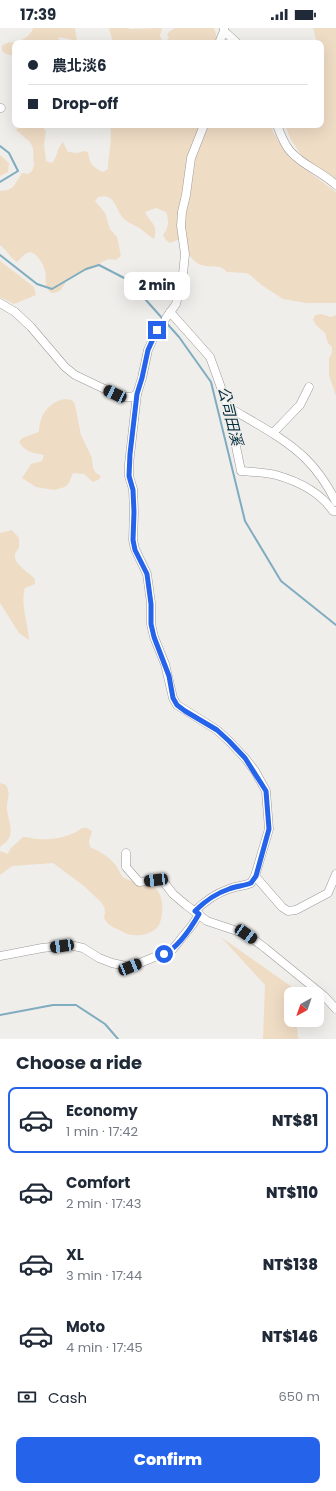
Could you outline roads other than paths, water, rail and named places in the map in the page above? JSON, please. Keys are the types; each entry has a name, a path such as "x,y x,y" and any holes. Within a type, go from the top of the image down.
{"street":[{"path":"220,40 224,29 234,40"},
{"path":"203,128 191,158 182,212 181,226 186,254 183,274 176,304 168,315 210,357 228,407 241,471 275,474 309,488 327,502 333,511 336,511"},
{"path":"278,128 290,150 305,163 336,185"},
{"path":"0,303 14,312 31,327 65,367 75,375 115,394 125,397 132,397 137,394"},
{"path":"0,956 42,948 70,945 83,948 99,958 112,963 130,967 172,950 193,924 200,906 229,889 251,883 256,876 269,829 266,791 245,758 217,730 177,705 173,698 165,664 154,637 151,624 151,604 147,574 135,550 133,540 133,490 129,476 129,464 137,394 148,350 157,330"},
{"path":"273,433 300,405 309,387"},
{"path":"228,407 273,433 306,458 326,483 336,502"},
{"path":"126,853 126,867 140,882 156,880 162,881 173,894 207,921 246,934 283,962 336,1008"},
{"path":"256,876 282,907 288,911 296,910 328,893 336,874"}],"waterway":[{"name":"公司田溪","path":"0,146 9,153 18,171 0,182"},
{"name":"公司田溪","path":"0,255 37,284 52,289 86,269 99,265 128,280 179,337 211,382 245,521 281,581 336,625"},
{"path":"0,1015 53,1005 76,1005 105,1024 118,1039"}]}
